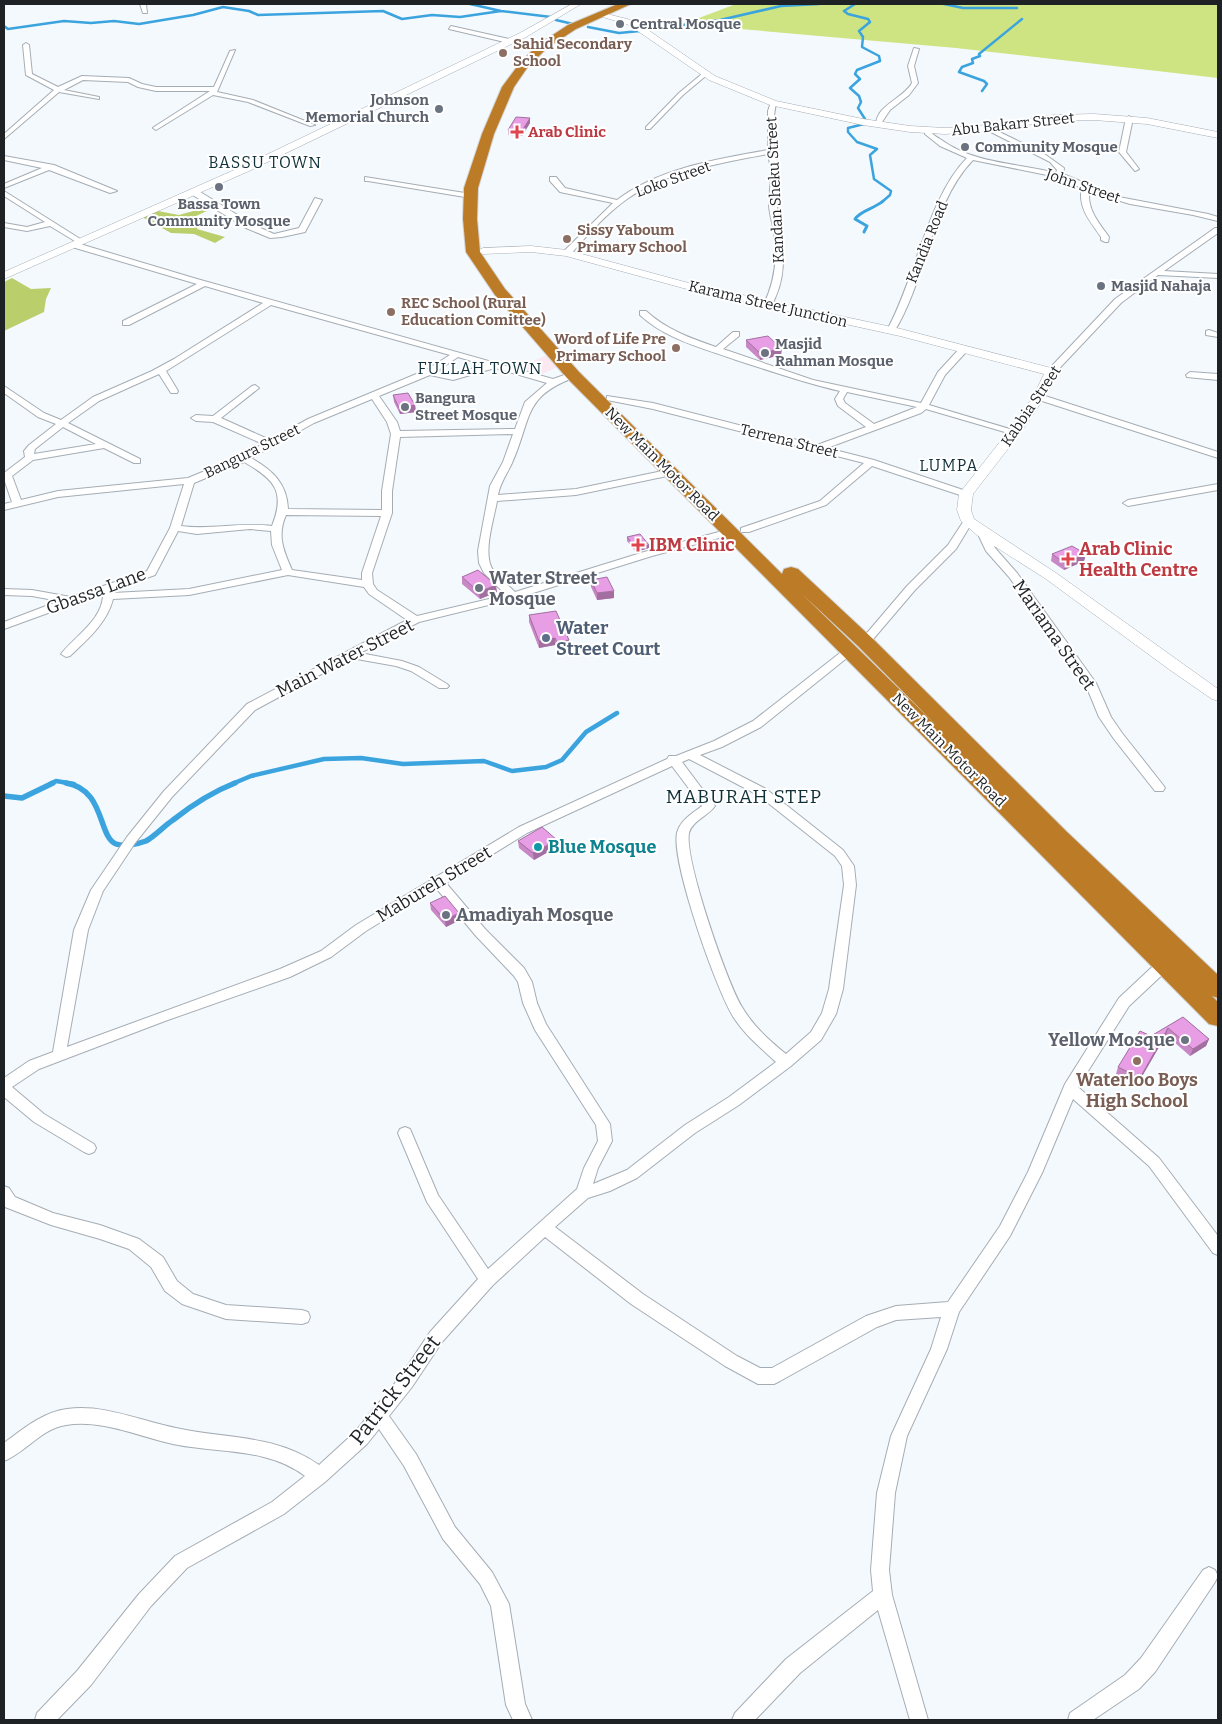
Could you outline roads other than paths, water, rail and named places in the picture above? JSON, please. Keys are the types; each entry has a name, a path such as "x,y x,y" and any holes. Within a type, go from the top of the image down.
{"highway":[{"name":"New Main Motor Road","path":"626,4 607,10 572,27 543,46 523,66 508,87 488,134 474,178 470,219 473,252 500,292 573,375 672,472 865,642 1059,838 1218,989"},
{"name":"New Main Motor Road","path":"635,4 606,14 577,28 549,47 529,67 515,88 486,160 479,188 478,218 483,251 508,291 540,329 675,459 849,652 1218,1017"}],"street":[{"path":"143,4 145,12"},
{"path":"4,276 246,169 509,41 578,4"},
{"name":"Abu Bakarr Street","path":"606,14 632,22 705,74 773,103 878,124 927,130 987,128 1063,117 1129,118 1194,127 1218,135"},
{"path":"451,28 509,41"},
{"path":"26,45 29,75 58,90 97,98"},
{"path":"878,124 890,106 913,87 915,83 910,67 910,59 916,49"},
{"path":"156,128 214,91 233,51"},
{"path":"648,128 681,94 705,74"},
{"path":"4,137 58,90 73,81 89,77 129,80 140,86 156,89 214,91 250,101 312,125"},
{"name":"Kandan Sheku Street","path":"767,306 775,290 780,265 778,233 773,204 776,171 771,151 771,111 773,103"},
{"path":"1129,118 1129,132 1124,141 1122,152 1135,169"},
{"path":"4,124 18,125"},
{"path":"987,128 1052,161 1061,170 1059,175"},
{"name":"John Street","path":"927,130 942,145 970,159 1059,175 1118,199 1150,207 1200,214 1218,219"},
{"name":"Loko Street","path":"567,253 618,202 653,183 740,157 771,151"},
{"path":"4,158 51,167 113,192"},
{"name":"Kandia Road","path":"891,330 901,312 940,208 959,170 970,159"},
{"path":"4,186 51,167"},
{"path":"368,179 434,192 471,196"},
{"path":"553,179 564,190 618,202"},
{"path":"1090,189 1085,192 1084,205 1089,215 1104,234 1105,240"},
{"path":"194,192 249,226 273,236 302,230 318,200"},
{"path":"4,193 52,223 78,243 203,284 386,333 553,382"},
{"path":"4,224 27,229 52,223"},
{"name":"Kabbia Street","path":"966,494 1015,432 1039,397 1051,372 1118,301 1218,230"},
{"name":"Karama Street Junction","path":"483,251 531,249 567,253 685,286 767,306 891,330 1051,372"},
{"path":"1156,273 1218,276"},
{"path":"126,323 203,284"},
{"path":"30,458 29,451 32,447 64,424 80,409 97,398 161,370 270,302"},
{"path":"643,313 654,323 676,336 811,382 924,406 1015,432"},
{"path":"716,351 736,334"},
{"path":"819,448 918,411 924,406 941,374 964,349"},
{"name":"Bangura Street","path":"4,508 58,494 190,481 244,458 312,422 430,372 457,354"},
{"path":"430,372 446,377 462,376 494,365"},
{"path":"161,370 174,391"},
{"path":"513,596 489,573 484,564 483,552 495,486 508,462 528,404 553,382 573,375"},
{"path":"1190,375 1218,377"},
{"path":"215,419 255,388"},
{"path":"4,389 41,415 64,424 136,461"},
{"path":"845,389 838,399 841,404 873,428"},
{"path":"374,396 392,422 396,434 387,491 387,513 367,573 368,584 373,592 415,620"},
{"path":"1039,397 1218,455"},
{"name":"Terrena Street","path":"610,398 653,406 871,462 966,494"},
{"path":"196,418 215,419 270,443"},
{"path":"396,434 426,432 487,434 519,431"},
{"path":"18,505 6,475 30,458 106,445"},
{"path":"244,458 269,472 282,495 283,512 275,529 278,551 288,572"},
{"name":"Main Water Street","path":"59,1055 81,930 97,890 131,840 168,794 252,706 415,620 513,596 648,554 738,531 823,503 871,462"},
{"path":"493,498 576,492 672,472"},
{"name":"Gbassa Lane","path":"4,626 70,600 109,592 151,573 175,528 190,481"},
{"path":"1128,503 1218,487"},
{"path":"966,494 964,510 968,521 1051,576 1175,667 1218,696"},
{"path":"283,512 387,513"},
{"path":"865,642 911,588 952,547 968,521"},
{"path":"175,528 198,531 250,526 275,529"},
{"name":"Mariama Street","path":"982,532 990,549 1013,575 1090,683 1105,717 1118,736 1159,788"},
{"path":"66,654 101,617 109,592 189,592 288,572 368,584"},
{"path":"151,573 162,593"},
{"path":"4,592 17,591 70,600"},
{"name":"Mabureh Street","path":"4,1087 34,1065 160,1017 285,974 326,954 361,928 523,830 673,759 718,744 757,724 849,652"},
{"path":"350,655 398,663 414,669 443,686"},
{"path":"583,1193 605,1187 632,1174 690,1129 734,1101 786,1062 816,1036 829,1014 836,989 850,885 848,866 839,853 762,792 688,754"},
{"path":"673,759 709,806 694,817 687,826 683,845 689,877 730,998 742,1018 758,1038 786,1062"},
{"name":"Patrick Street","path":"44,1720 84,1678 145,1600 181,1562 278,1508 319,1476 361,1438 406,1382 436,1337 488,1280 546,1229 583,1193 591,1168 605,1141 603,1124 540,1026 530,1003 525,982 519,972 481,933 438,882"},
{"path":"919,1720 883,1595 880,1570 886,1493 899,1436 939,1349 952,1309 1005,1231 1035,1173 1070,1088 1124,1002 1166,965 1184,956"},
{"path":"4,1076 34,1065"},
{"path":"4,1087 39,1118 89,1148"},
{"path":"1070,1088 1154,1162 1218,1248"},
{"path":"405,1133 432,1198 488,1280"},
{"path":"6,1201 51,1219 100,1232 134,1244 157,1262 171,1286 188,1299 226,1312 302,1317"},
{"path":"546,1229 638,1299 731,1361 758,1376 774,1376 872,1321 896,1313 952,1309"},
{"path":"4,1453 49,1423 63,1417 86,1414 125,1421 154,1432 267,1449 302,1462 319,1476"},
{"path":"379,1415 410,1460 449,1533 486,1578 500,1604 516,1705 523,1720"},
{"path":"1077,1720 1132,1682 1148,1665 1209,1576"},
{"path":"742,1720 793,1666 883,1595"}],"waterway":[{"path":"470,4 501,11"},
{"path":"647,30 720,20 781,6 819,4"},
{"path":"855,4 844,11 848,14 868,19 870,22 859,31 863,37 862,47 879,56 880,61 857,70 855,74 860,79 850,88 859,96 861,102 858,108 865,119 864,124 848,128 848,132 857,142 877,149 870,155 874,179 891,191 890,195 882,202"},
{"path":"944,4 963,8 1017,8"},
{"path":"4,26 8,29 64,21 91,23 114,21 139,24 193,15 223,7 249,11 258,15 383,11 402,19 432,15 460,17 501,11"},
{"path":"501,11 551,17"},
{"path":"982,91 987,84 984,81 959,72 962,67 973,63 972,59 980,56 979,54 1022,19"},
{"path":"556,20 573,24"},
{"path":"588,27 619,33 640,31"},
{"path":"864,232 867,226 855,219 883,201"},
{"path":"232,784 251,776 324,759 361,758 403,764 484,761 512,771 546,767 562,760 586,732 617,713"},
{"path":"50,784 56,781 74,784"},
{"path":"4,796 22,798 53,783"},
{"path":"66,783 79,787 88,794 99,813 110,840 116,844 123,845 146,841 195,804 218,790 235,783"}],"place":[{"name":"Central Mosque","path":"620,24"},
{"name":"Sahid Secondary School","path":"503,53"},
{"name":"Johnson Memorial Church","path":"439,109"},
{"name":"Arab Clinic","path":"517,132"},
{"name":"Community Mosque","path":"965,147"},
{"name":"Bassa Town Community Mosque","path":"219,187"},
{"name":"Sissy Yaboum Primary School","path":"567,239"},
{"name":"Masjid Nahaja","path":"1101,286"},
{"name":"REC School (Rural Education Comittee)","path":"391,312"},
{"name":"Word of Life Pre Primary School","path":"676,348"},
{"name":"Masjid Rahman Mosque","path":"765,353"},
{"name":"Bangura Street Mosque","path":"405,407"},
{"name":"IBM Clinic","path":"638,545"},
{"name":"Arab Clinic Health Centre","path":"1068,559"},
{"name":"Water Street Mosque","path":"479,588"},
{"name":"Water Street Court","path":"546,638"},
{"name":"Blue Mosque","path":"538,847"},
{"name":"Amadiyah Mosque","path":"446,915"},
{"name":"Yellow Mosque","path":"1185,1040"},
{"name":"Waterloo Boys High School","path":"1137,1061"}],"district":[{"name":"BASSU TOWN","path":"265,162"},
{"name":"FULLAH TOWN","path":"480,368"},
{"name":"LUMPA","path":"949,465"},
{"name":"MABURAH STEP","path":"744,796"}]}
